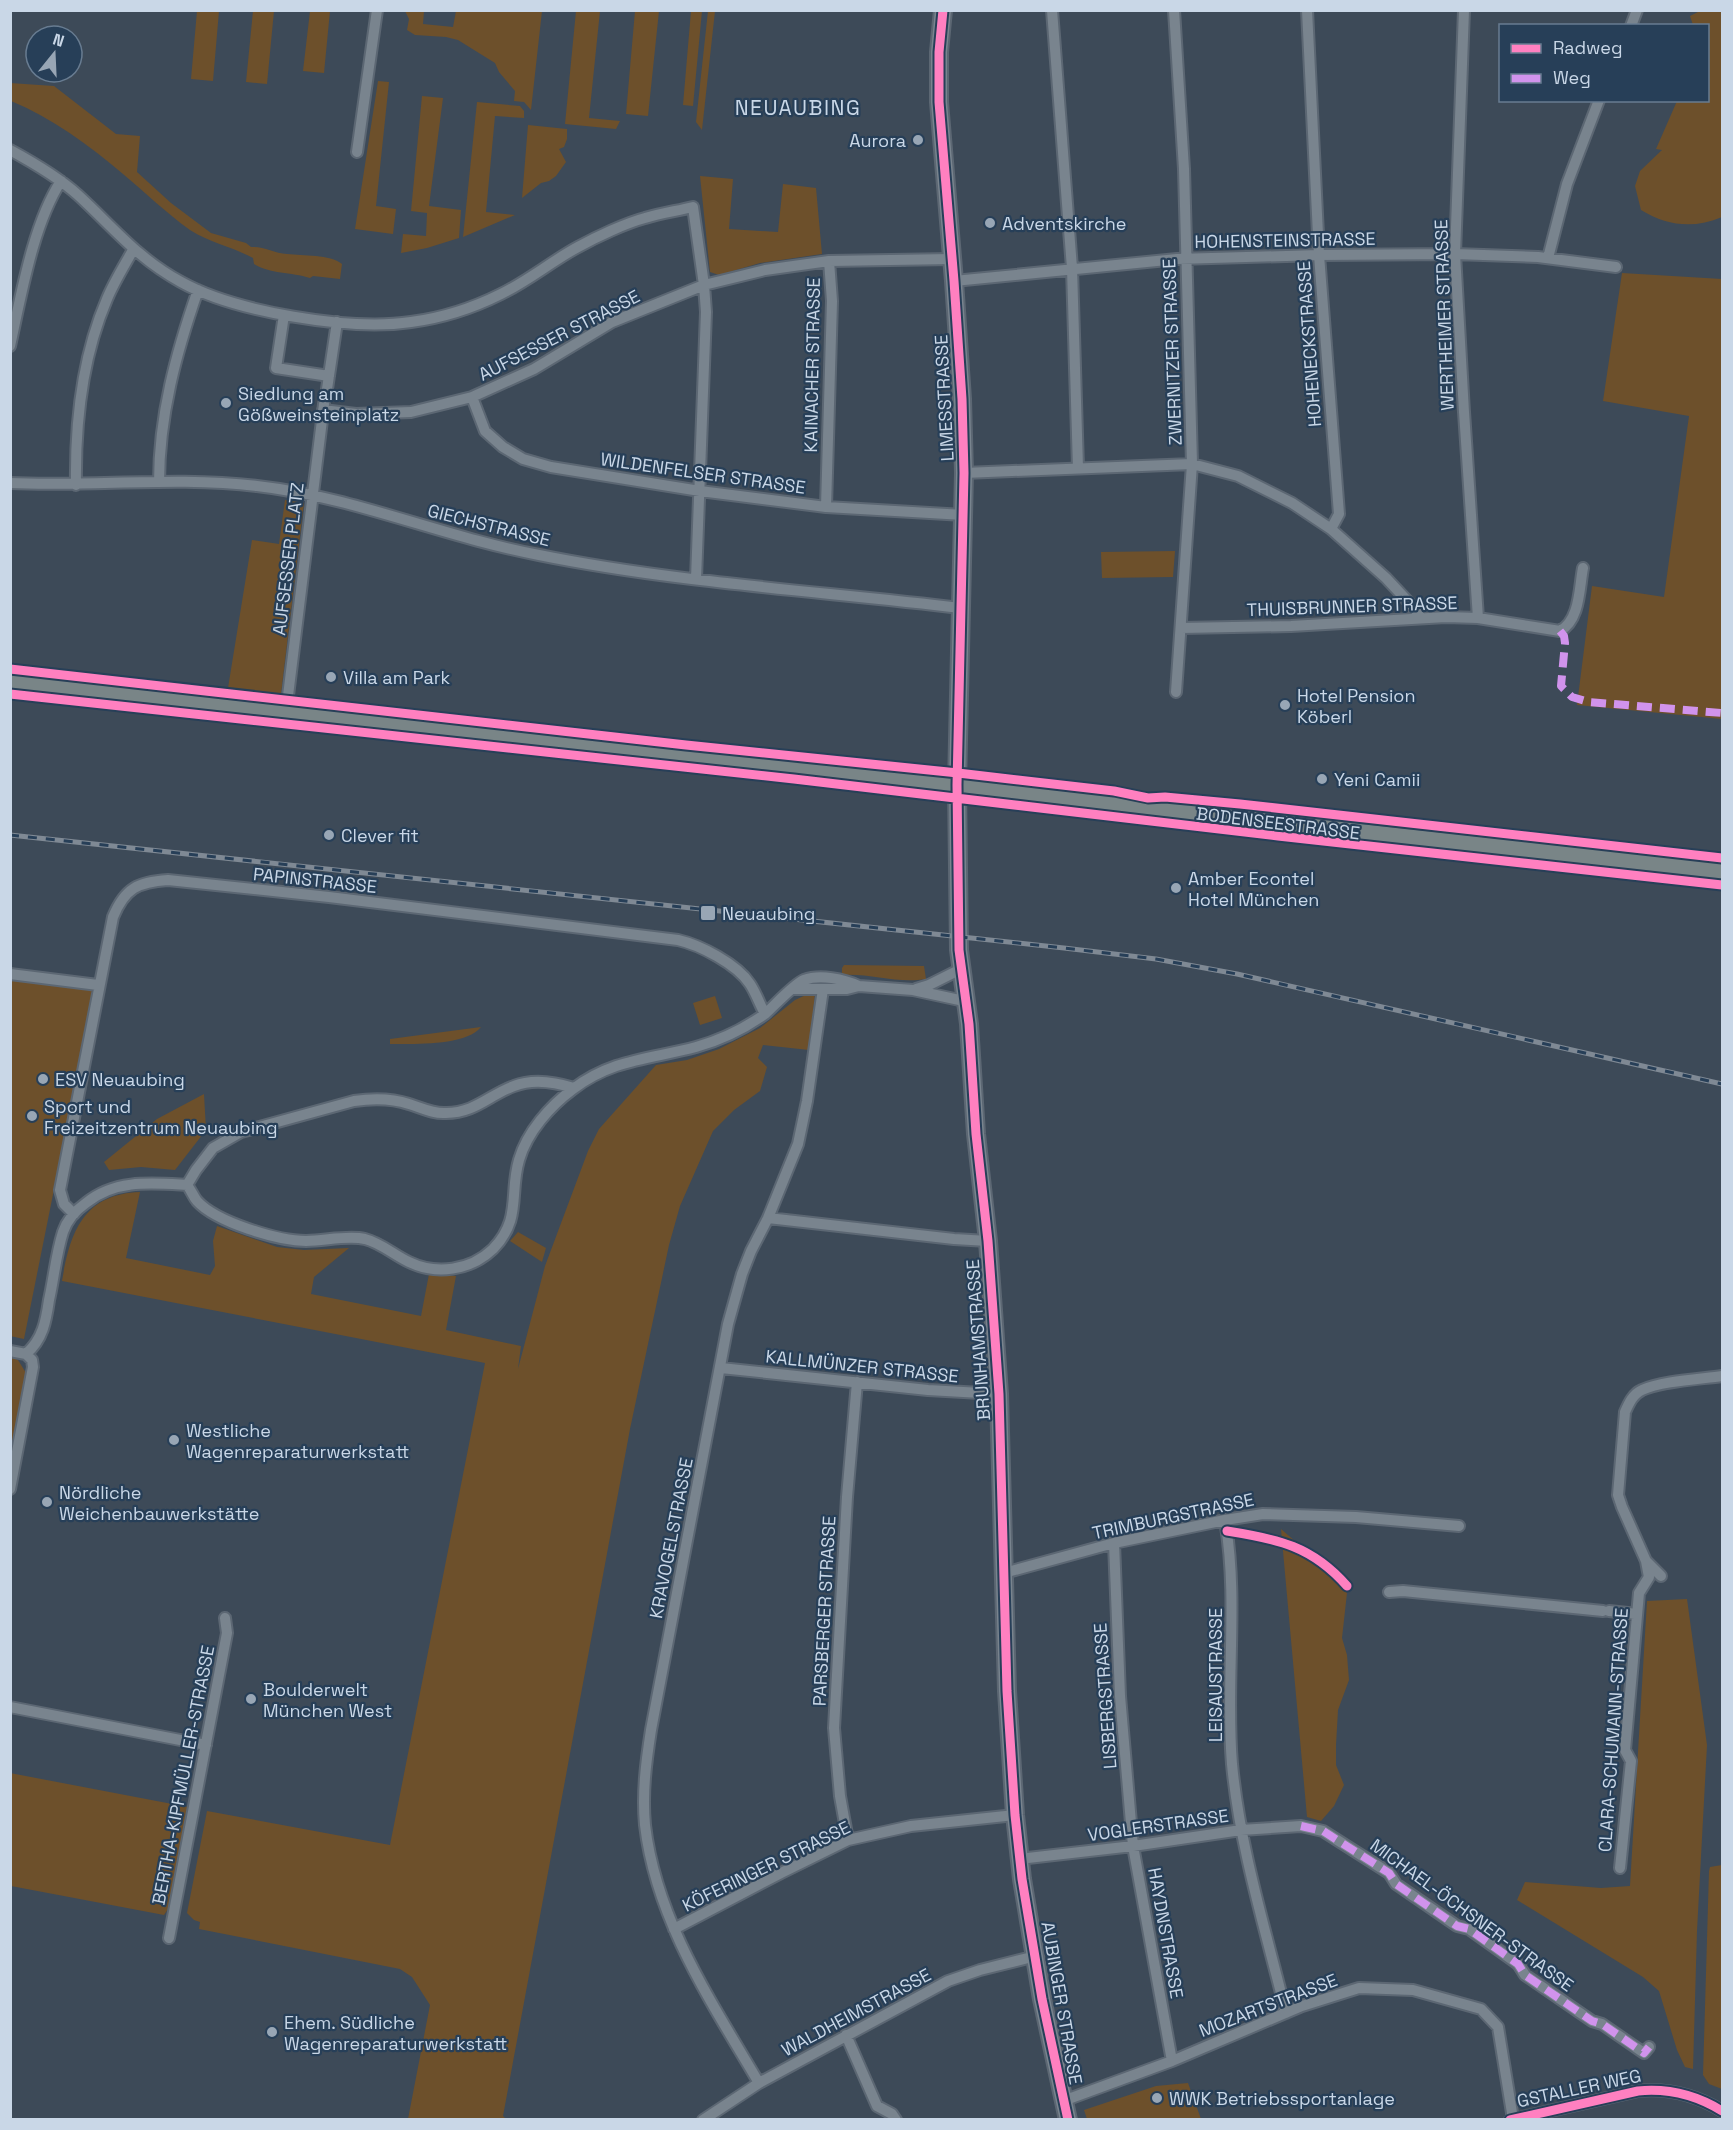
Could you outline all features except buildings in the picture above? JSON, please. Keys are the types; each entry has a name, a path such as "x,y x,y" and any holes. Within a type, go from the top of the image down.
{"main road":[{"name":"BODENSEESTRASSE","path":"10,682 957,785 1285,825 1722,872"}],"street":[{"path":"357,152 377,10"},
{"name":"LIMESSTRASSE","path":"943,10 939,52 939,102 962,399 964,473 957,785"},
{"path":"1052,10 1072,268 1078,468"},
{"name":"ZWERNITZER STRASSE","path":"1174,10 1184,169 1192,464 1176,692"},
{"name":"HOHENECKSTRASSE","path":"1307,10 1319,255 1339,514 1331,529"},
{"name":"WERTHEIMER STRASSE","path":"1464,10 1455,254 1478,618"},
{"path":"1548,258 1567,184 1598,102"},
{"path":"10,150 61,181 133,250 167,274 198,290 234,304 284,315 337,322 373,324 410,322 459,312 502,294 590,242 643,218 693,207 706,312 696,579"},
{"path":"10,346 32,251 49,205 61,181"},
{"path":"76,485 79,407 92,339 107,298 133,250"},
{"name":"HOHENSTEINSTRASSE","path":"954,281 1186,258 1319,255 1455,254 1548,258 1616,267"},
{"name":"AUFSESSER STRASSE","path":"356,414 411,412 472,397 534,369 612,322 704,285 765,270 829,261 952,259"},
{"name":"KAINACHER STRASSE","path":"826,507 832,301 829,261"},
{"path":"159,483 159,451 169,390 176,358 198,290"},
{"path":"284,315 276,368 329,376"},
{"path":"327,389 337,322"},
{"name":"WILDENFELSER STRASSE","path":"472,397 485,431 503,447 523,459 551,467 700,491 826,507 964,515"},
{"name":"AUFSESSER PLATZ","path":"286,712 324,407 356,414"},
{"path":"964,473 1192,464 1239,476 1292,503 1331,529 1386,578 1420,617"},
{"name":"GIECHSTRASSE","path":"10,483 76,485 210,482 312,494 439,531 535,555 625,572 961,608"},
{"name":"THUISBRUNNER STRASSE","path":"1182,628 1291,626 1420,617 1478,618 1560,631 1566,628 1575,615 1582,568"},
{"name":"BRUNHAMSTRASSE","path":"957,785 958,942 969,1024 976,1134 988,1241 999,1394 1007,1691 1015,1815 1025,1893"},
{"name":"PAPINSTRASSE","path":"74,1214 64,1204 60,1190 113,917 126,894 136,886 149,882 168,880 329,897 678,940 711,952 733,968 750,983 765,1014"},
{"path":"913,990 929,986 961,969"},
{"path":"10,974 98,985"},
{"path":"188,1185 198,1201 212,1212 225,1219 279,1238 303,1241 365,1239 384,1247 408,1262 429,1270 459,1268 471,1264 491,1251 506,1234 514,1210 519,1160 540,1122 554,1105 574,1088 611,1067 697,1046 745,1028 804,980 814,978 848,981 859,986"},
{"path":"793,989 847,989 859,986 913,990 964,1000"},
{"name":"KRAVOGELSTRASSE","path":"759,2083 723,2022 674,1929 649,1852 645,1824 644,1776 728,1324 742,1274 798,1144 807,1101 823,989"},
{"path":"188,1185 213,1148 232,1136 267,1124 354,1101 373,1098 390,1100 429,1112 461,1112 484,1103 514,1086 529,1082 552,1083 574,1088"},
{"path":"26,1354 35,1345 44,1328 64,1229 74,1214 91,1199 121,1185 152,1183 188,1185"},
{"path":"768,1218 988,1241"},
{"path":"10,1351 26,1354 32,1360 33,1367 10,1489"},
{"name":"KALLMÜNZER STRASSE","path":"721,1368 967,1393 999,1394"},
{"path":"1662,1576 1646,1561 1618,1495 1625,1412 1630,1399 1641,1390 1722,1376"},
{"name":"PARSBERGER STRASSE","path":"848,1840 840,1796 834,1728 847,1497 857,1382"},
{"name":"TRIMBURGSTRASSE","path":"1004,1573 1114,1543 1263,1514 1312,1515 1459,1526"},
{"name":"LEISAUSTRASSE","path":"1225,1520 1232,1611 1229,1710 1232,1765 1241,1830 1286,2013"},
{"name":"LISBERGSTRASSE","path":"1114,1543 1120,1696 1133,1846"},
{"name":"CLARA-SCHUMANN-STRASSE","path":"1620,1868 1631,1761 1625,1750 1639,1593 1649,1577 1646,1561"},
{"path":"1389,1592 1403,1591 1637,1614"},
{"name":"BERTHA-KIPFMÜLLER-STRASSE","path":"169,1938 226,1633 225,1618"},
{"path":"10,1707 206,1745"},
{"name":"KÖFERINGER STRASSE","path":"674,1929 848,1840 911,1827 1015,1815"},
{"name":"VOGLERSTRASSE","path":"1019,1858 1133,1846 1241,1830 1302,1826"},
{"name":"MICHAEL-ÖCHSNER-STRASSE","path":"1302,1826 1323,1831 1389,1873 1396,1884 1457,1926 1469,1929 1518,1964 1525,1976 1592,2021 1602,2024 1644,2053 1649,2047"},
{"name":"HAYDNSTRASSE","path":"1133,1846 1172,2061"},
{"name":"AUBINGER STRASSE","path":"1025,1893 1042,1999 1068,2120"},
{"name":"WALDHEIMSTRASSE","path":"703,2120 759,2083 948,1981 980,1970 1036,1956"},
{"name":"MOZARTSTRASSE","path":"1063,2101 1172,2061 1302,2006 1359,1988 1413,1990 1481,2009 1498,2027 1511,2119"},
{"path":"846,2035 877,2106 892,2114 896,2120"},
{"name":"GSTALLER WEG","path":"1511,2119 1638,2091 1659,2089 1686,2094 1722,2111"}],"shaded area":[{"path":"1702,10 1722,11 1722,217 1701,223 1681,224 1661,220 1641,210 1635,186 1640,171 1662,150 1656,149 1677,102 1709,102 1709,24 1693,24 1690,16"},
{"path":"197,11 219,11 213,81 191,79"},
{"path":"253,11 274,11 267,84 246,82"},
{"path":"310,11 330,11 324,73 303,71"},
{"path":"405,11 424,11 423,24 453,27 456,11 542,11 531,110 524,102 514,101 515,91 499,72 495,63 458,40 415,35 407,30 409,19"},
{"path":"576,11 600,11 589,118 620,121 616,129 565,124"},
{"path":"635,11 659,11 648,116 626,114"},
{"path":"691,11 702,11 693,106 683,105"},
{"path":"708,11 715,11 702,130 696,122"},
{"path":"378,81 389,82 376,206 396,209 393,234 355,229"},
{"path":"10,83 54,86 116,134 140,136 137,172 171,203 211,233 246,243 251,247 331,258 342,264 340,279 313,276 310,278 267,270 254,264 253,258 190,230 83,143 55,124 11,101"},
{"path":"422,96 443,98 429,206 461,210 459,238 401,253 403,234 426,236 427,213 411,211"},
{"path":"477,102 520,106 524,111 524,118 495,116 486,212 515,215 463,237"},
{"path":"528,125 567,129 564,147 559,149 566,162 556,176 541,183 522,198"},
{"path":"700,176 733,179 729,229 778,232 783,184 816,188 822,254 760,263 719,275 710,272"},
{"path":"1622,273 1722,279 1722,719 1577,705 1592,586 1664,597 1689,416 1603,401"},
{"path":"285,500 304,503 281,694 228,688 252,540 279,544"},
{"path":"1175,551 1173,577 1102,578 1101,552"},
{"path":"844,965 924,966 926,979 905,980 842,975"},
{"name":"ESV Neuaubing","path":"10,971 96,980 24,1339 10,1336"},
{"path":"808,994 815,994 809,1050 763,1045 758,1058 767,1067 760,1091 734,1110 713,1131 680,1206 669,1245 630,1429 503,2116 506,2119 408,2119 430,2005 412,1977 400,1969 199,1929 200,1922 187,1913 207,1811 390,1845 485,1363 62,1281 75,1232 92,1208 105,1200 121,1194 140,1192 126,1258 210,1275 215,1266 213,1241 217,1226 277,1247 304,1250 349,1248 314,1277 311,1294 421,1316 429,1274 456,1276 446,1330 521,1346 518,1369 545,1266 588,1151 599,1129 656,1065 687,1060 719,1049 760,1028 795,1000"},
{"path":"715,996 722,1018 700,1025 693,1003"},
{"path":"481,1027 464,1038 452,1041 390,1044 390,1039"},
{"path":"204,1094 206,1130 175,1170 141,1167 109,1170 104,1162 157,1119"},
{"path":"518,1232 546,1248 542,1262 510,1241"},
{"path":"11,1357 18,1360 26,1373 11,1453"},
{"path":"1281,1529 1327,1569 1347,1593 1342,1638 1347,1655 1349,1680 1338,1710 1336,1745 1336,1765 1344,1785 1334,1806 1321,1821 1307,1817"},
{"path":"1687,1599 1707,1745 1697,1931 1693,2069 1685,2067 1677,2050 1659,1991 1643,1977 1517,1900 1525,1882 1601,1888 1630,1886 1647,1601"},
{"path":"10,1773 188,1807 168,1909 164,1915 11,1886"},
{"path":"1722,1865 1722,2089 1709,2084 1703,2075 1709,1871 1710,1867"},
{"name":"WWK Betriebssportanlage","path":"1188,2083 1201,2119 1087,2119 1084,2110 1156,2086"}],"railway":[{"path":"10,835 1156,959 1237,974 1722,1084"}],"marked path":[{"path":"1560,631 1565,643 1561,686 1572,697 1589,702 1722,713"},
{"path":"1301,1826 1323,1831 1389,1873 1396,1884 1457,1926 1469,1929 1518,1964 1525,1975 1592,2021 1602,2024 1644,2053 1649,2047"}],"cycle path":[{"path":"943,10 939,52 939,102 962,399 964,473 957,785 959,950 969,1024 976,1134 988,1241 999,1394 1007,1691 1015,1815 1022,1879 1042,1999 1068,2120"},
{"path":"10,669 686,745 958,773 1114,791 1148,798 1165,797 1240,804 1722,858"},
{"path":"10,694 794,779 1722,885"},
{"path":"1227,1531 1262,1537 1293,1546 1321,1562 1347,1586"},
{"path":"1510,2120 1649,2090 1682,2094 1722,2111"}],"place":[{"name":"Aurora","path":"918,140"},
{"name":"Adventskirche","path":"990,223"},
{"name":"Siedlung am Gößweinsteinplatz","path":"226,403"},
{"name":"Villa am Park","path":"331,677"},
{"name":"Hotel Pension Köberl","path":"1285,705"},
{"name":"Yeni Camii","path":"1322,779"},
{"name":"Clever fit","path":"329,835"},
{"name":"Amber Econtel Hotel München","path":"1176,888"},
{"name":"Neuaubing","path":"708,913"},
{"name":"ESV Neuaubing","path":"43,1079"},
{"name":"Sport und Freizeitzentrum Neuaubing","path":"32,1116"},
{"name":"Westliche Wagenreparaturwerkstatt","path":"174,1440"},
{"name":"Nördliche Weichenbauwerkstätte","path":"47,1502"},
{"name":"Boulderwelt München West","path":"251,1699"},
{"name":"Ehem. Südliche Wagenreparaturwerkstatt","path":"272,2032"},
{"name":"WWK Betriebssportanlage","path":"1157,2098"}],"district":[{"name":"NEUAUBING","path":"798,107"}]}
